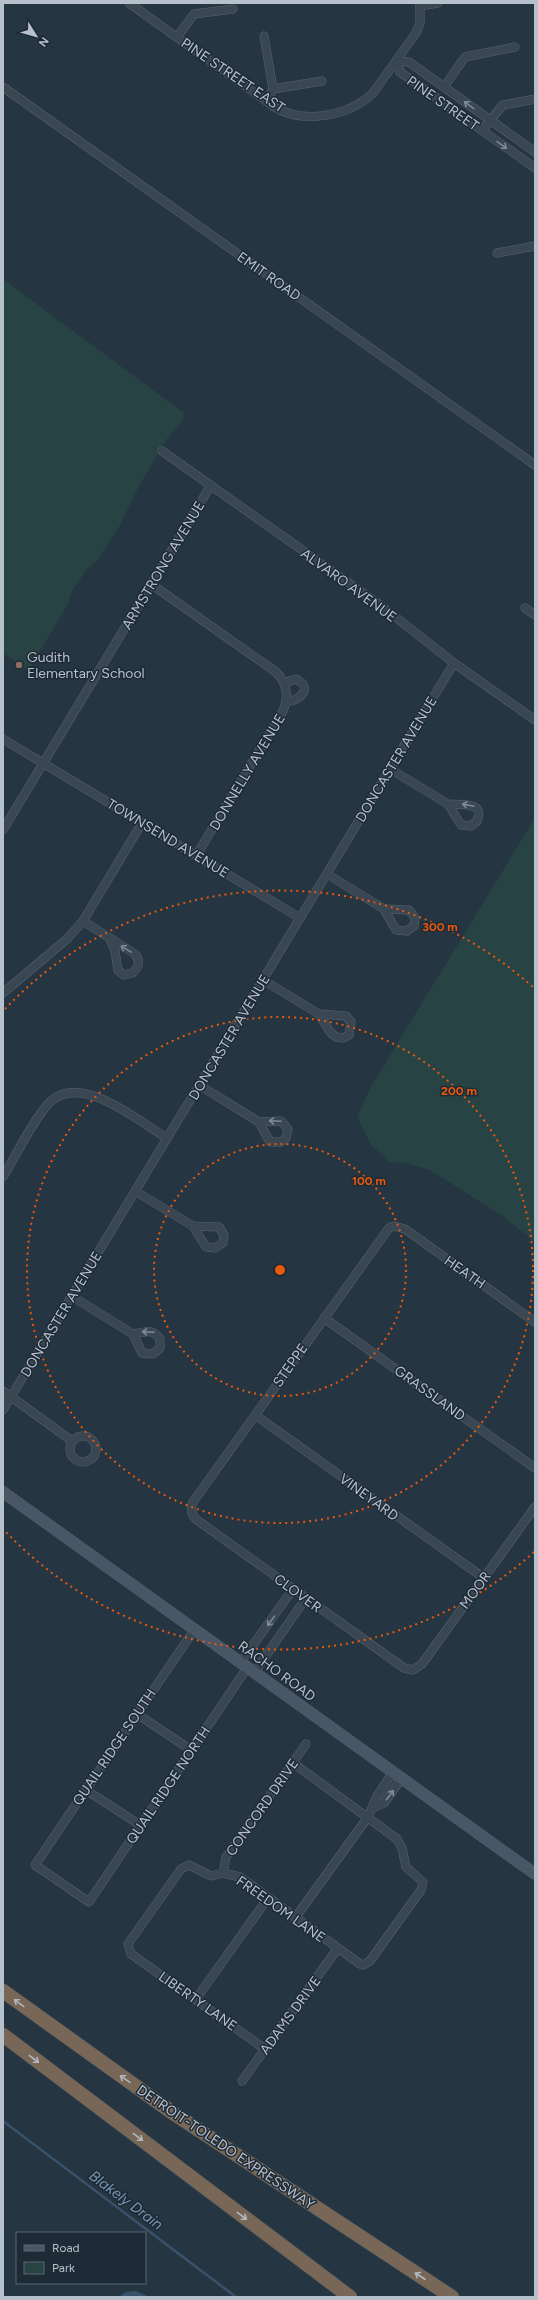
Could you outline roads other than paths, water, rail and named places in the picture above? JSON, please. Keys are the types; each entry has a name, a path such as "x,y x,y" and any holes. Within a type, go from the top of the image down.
{"highway":[{"name":"DETROIT-TOLEDO EXPRESSWAY","path":"3,1991 173,2114 452,2297"},
{"path":"3,2035 350,2297"}],"street":[{"name":"PINE STREET EAST","path":"129,3 267,101 284,112 302,116 350,109 364,101 373,93 416,33 420,23 420,4"},
{"path":"420,4 438,3"},
{"path":"177,37 194,14 233,9"},
{"path":"264,36 273,90 267,101"},
{"path":"444,87 465,57 515,47"},
{"name":"PINE STREET","path":"535,152 409,62 397,61 400,72 535,168"},
{"path":"273,90 322,81"},
{"name":"EMIT ROAD","path":"3,87 535,464"},
{"path":"448,106 456,95"},
{"path":"482,130 503,105 535,99"},
{"path":"497,253 535,246"},
{"name":"ALVARO AVENUE","path":"162,451 380,606 454,663 535,720"},
{"name":"ARMSTRONG AVENUE","path":"3,830 211,486"},
{"path":"151,584 276,672 284,683 296,679 302,683 304,688 300,698 286,702"},
{"path":"525,608 535,615"},
{"name":"DONCASTER AVENUE","path":"3,1410 454,663"},
{"name":"DONNELLY AVENUE","path":"196,856 283,711 287,691 284,683"},
{"name":"TOWNSEND AVENUE","path":"3,740 300,918"},
{"path":"390,769 448,804"},
{"path":"3,993 67,939 83,921 142,823"},
{"path":"327,874 384,909"},
{"path":"83,921 110,940"},
{"path":"263,980 319,1014"},
{"path":"199,1085 259,1122"},
{"path":"3,1177 42,1112 53,1100 68,1093 82,1092 96,1096 168,1138"},
{"path":"135,1191 193,1226"},
{"name":"STEPPE","path":"191,1508 193,1502 324,1318 386,1232 394,1226"},
{"name":"HEATH","path":"394,1226 405,1229 535,1322"},
{"path":"72,1297 133,1334"},
{"name":"GRASSLAND","path":"324,1318 535,1468"},
{"path":"3,1391 72,1441"},
{"name":"VINEYARD","path":"255,1415 484,1578"},
{"name":"RACHO ROAD","path":"3,1492 535,1874"},
{"name":"MOOR","path":"413,1670 422,1664 535,1507"},
{"name":"CLOVER","path":"191,1508 193,1516 197,1520 404,1668 413,1670"},
{"path":"247,1668 293,1589"},
{"path":"247,1668 306,1598"},
{"name":"QUAIL RIDGE SOUTH","path":"89,1902 35,1865 194,1630"},
{"name":"QUAIL RIDGE NORTH","path":"89,1902 247,1668"},
{"path":"137,1714 191,1750"},
{"name":"CONCORD DRIVE","path":"223,1873 226,1857 306,1744"},
{"path":"293,1763 368,1817"},
{"path":"296,1918 373,1808 384,1803 397,1775"},
{"path":"86,1790 140,1825"},
{"name":"FREEDOM LANE","path":"131,1954 128,1948 130,1940 181,1869 189,1865 211,1876 223,1873 240,1878 363,1965 374,1954 421,1890 423,1882 406,1867 400,1844 368,1817"},
{"path":"196,1999 268,1898"},
{"name":"ADAMS DRIVE","path":"242,2081 338,1948"},
{"name":"LIBERTY LANE","path":"131,1954 265,2049"}],"water":[{"path":"136,2291 149,2297 119,2297 126,2292"}],"waterway":[{"name":"Blakely Drain","path":"3,2121 236,2297"}],"place":[{"name":"Gudith Elementary School","path":"19,665"}]}
